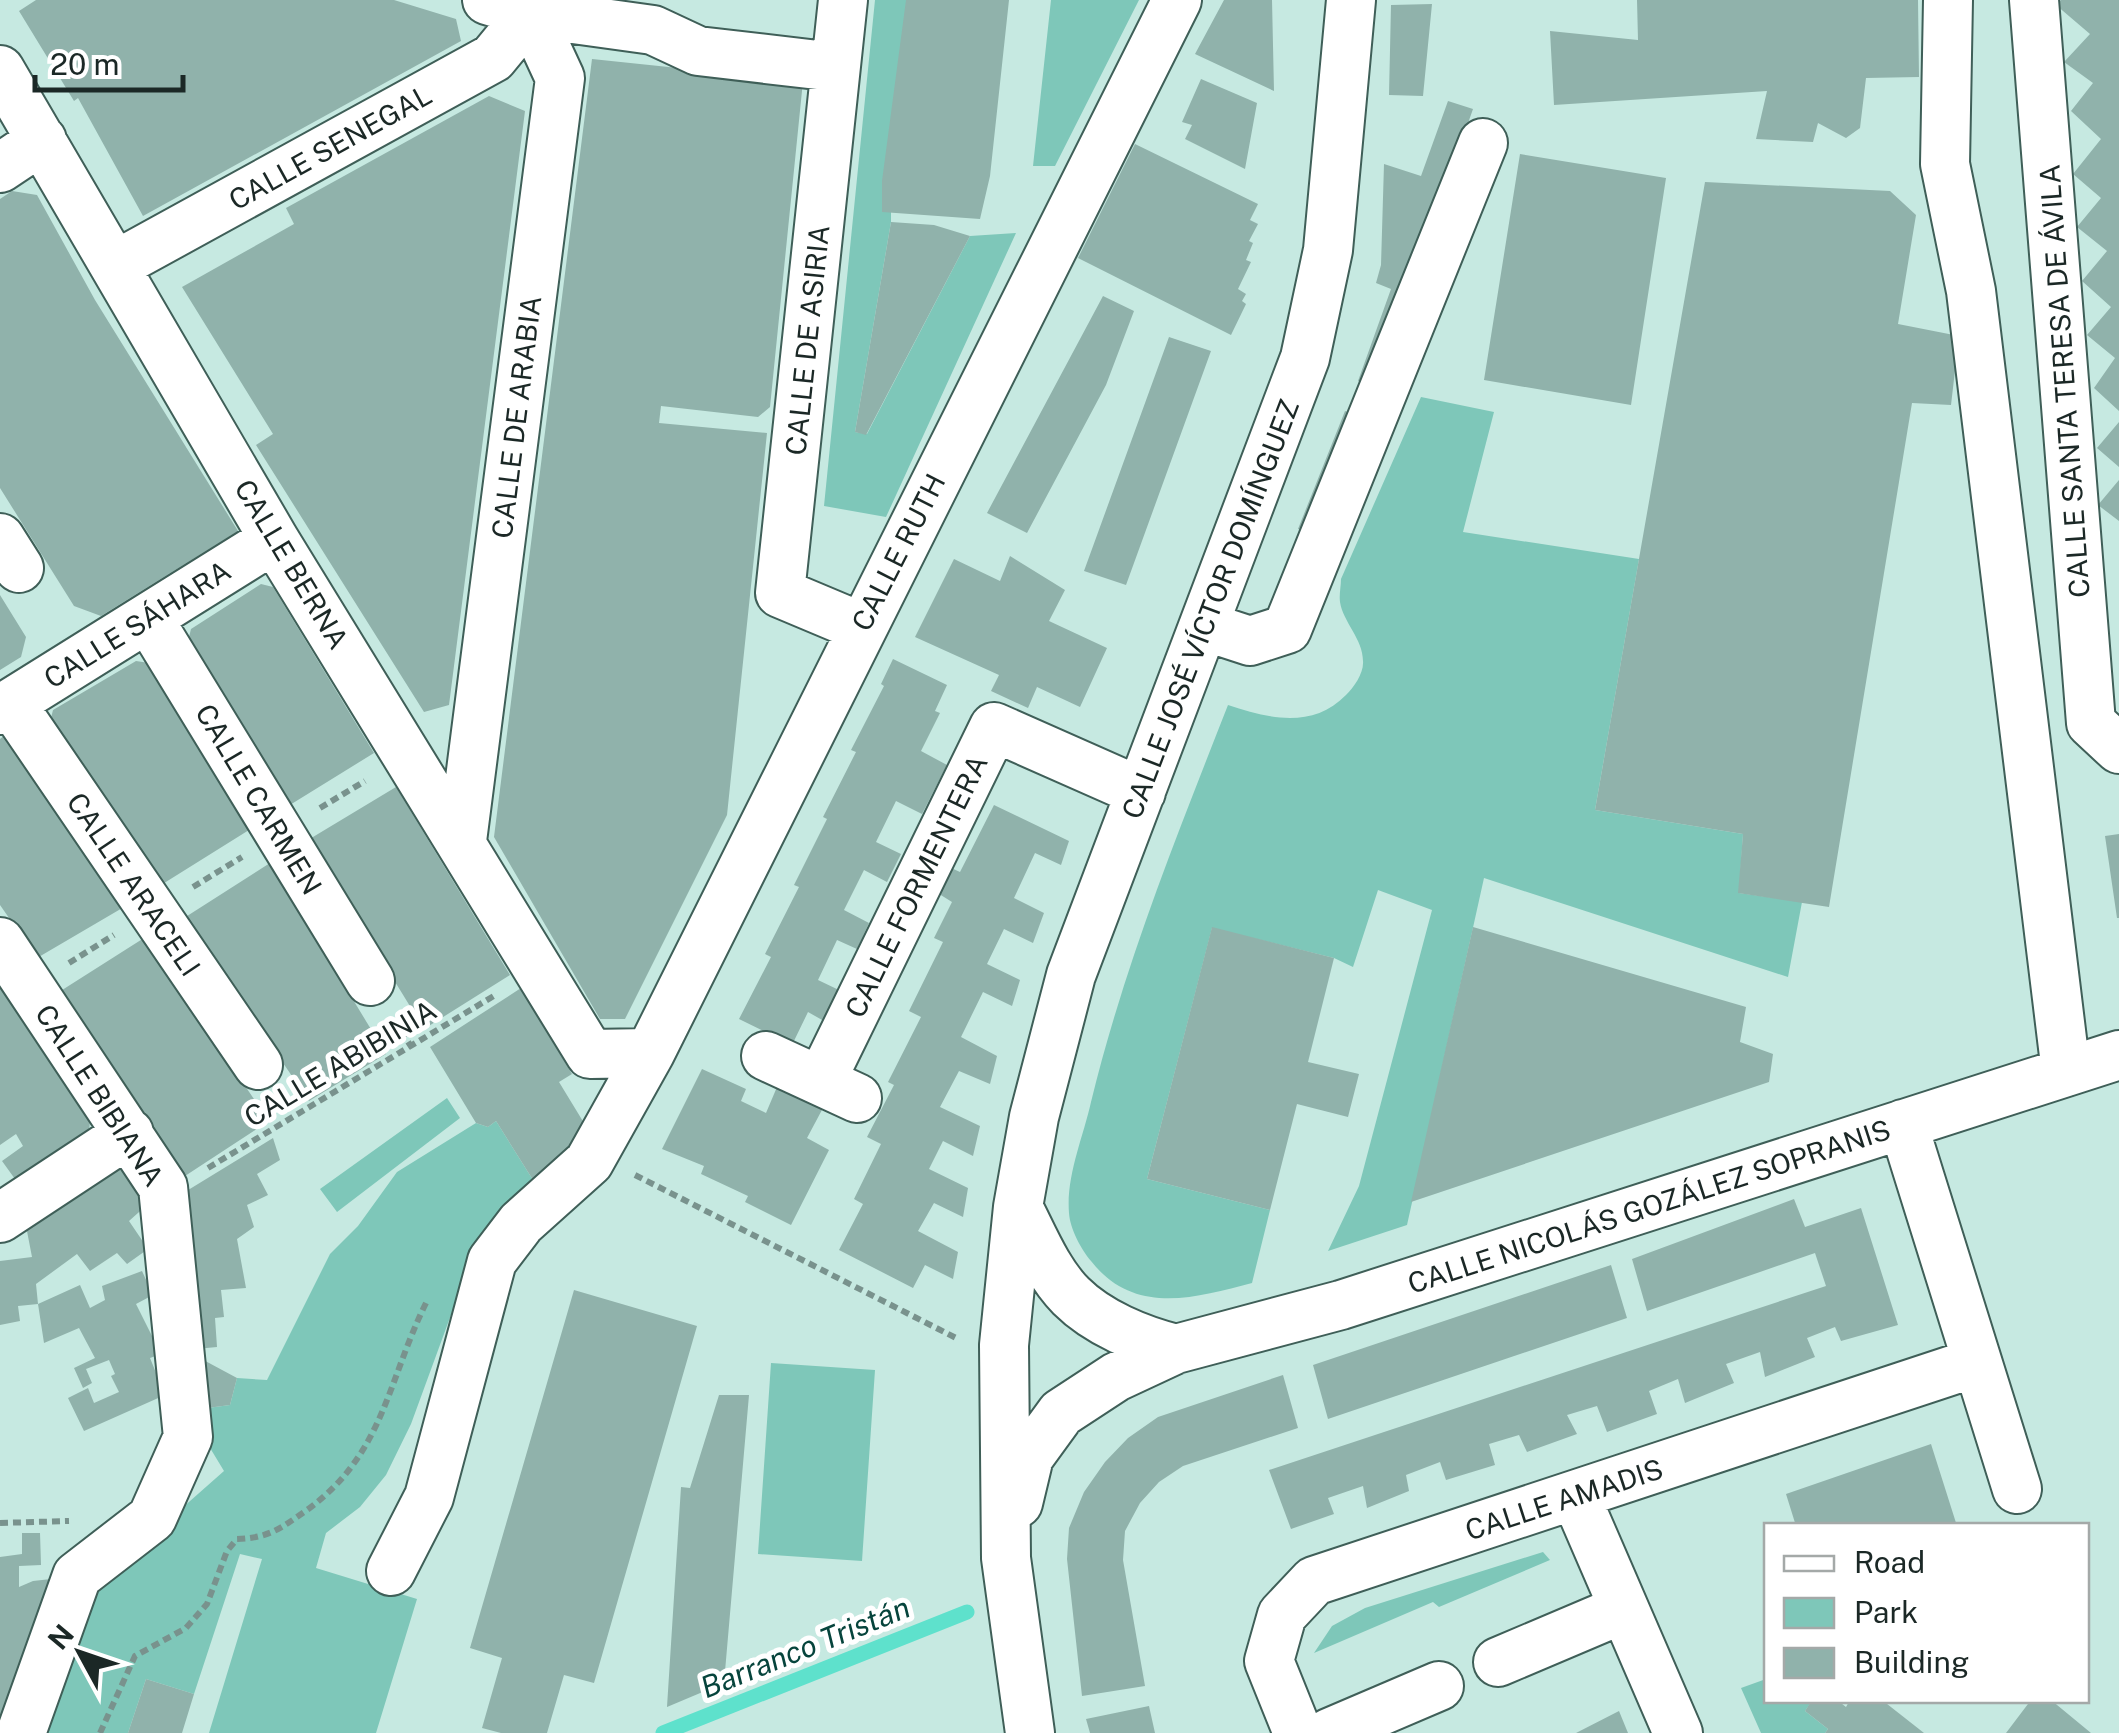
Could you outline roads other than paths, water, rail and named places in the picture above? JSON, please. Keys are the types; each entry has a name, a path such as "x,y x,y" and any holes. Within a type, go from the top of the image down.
{"street":[{"name":"CALLE DE ASIRIA","path":"843,0 780,593 861,627"},
{"name":"CALLE RUTH","path":"391,1571 429,1497 492,1261 521,1222 589,1162 650,1052 1177,0"},
{"name":"CALLE JOSÉ VÍCTOR DOMÍNGUEZ","path":"1006,1558 1004,1345 1018,1207 1034,1117 1071,976 1305,358 1328,250 1350,0"},
{"path":"1948,0 1944,164 1972,292 2066,1072"},
{"name":"CALLE SANTA TERESA DE ÁVILA","path":"2034,0 2090,724 2119,748"},
{"path":"516,4 652,30 679,21 698,51 836,68"},
{"name":"CALLE SENEGAL","path":"116,265 493,58 516,4"},
{"name":"CALLE DE ARABIA","path":"462,841 560,78 516,4"},
{"name":"CALLE BERNA","path":"0,70 274,538 590,1054 650,1052"},
{"path":"0,168 42,140"},
{"path":"1204,626 1250,641 1287,629 1483,143"},
{"name":"CALLE SÁHARA","path":"6,706 274,538"},
{"name":"CALLE CARMEN","path":"148,618 370,981"},
{"name":"CALLE ARACELI","path":"6,706 258,1065"},
{"name":"CALLE FORMENTERA","path":"766,1056 839,1089 994,727 1141,792"},
{"name":"CALLE BIBIANA","path":"0,942 163,1187 188,1437 152,1518 77,1576 21,1733"},
{"name":"CALLE NICOLÁS GOZÁLEZ SOPRANIS","path":"1006,1558 1029,1457 1062,1413 1116,1377 1176,1349 1340,1305 2119,1054"},
{"path":"1903,1124 2017,1490"},
{"path":"0,1218 129,1133"},
{"path":"1018,1207 1042,1255 1071,1296 1142,1341 1176,1349"},
{"name":"CALLE AMADIS","path":"1298,1733 1269,1661 1282,1615 1314,1581 1977,1362"},
{"path":"1574,1495 1678,1733"},
{"path":"1006,1558 1030,1733"},
{"path":"1498,1662 1624,1609"},
{"path":"1328,1733 1439,1686"}],"waterway":[{"name":"Barranco Tristán","path":"663,1733 967,1612"}]}
